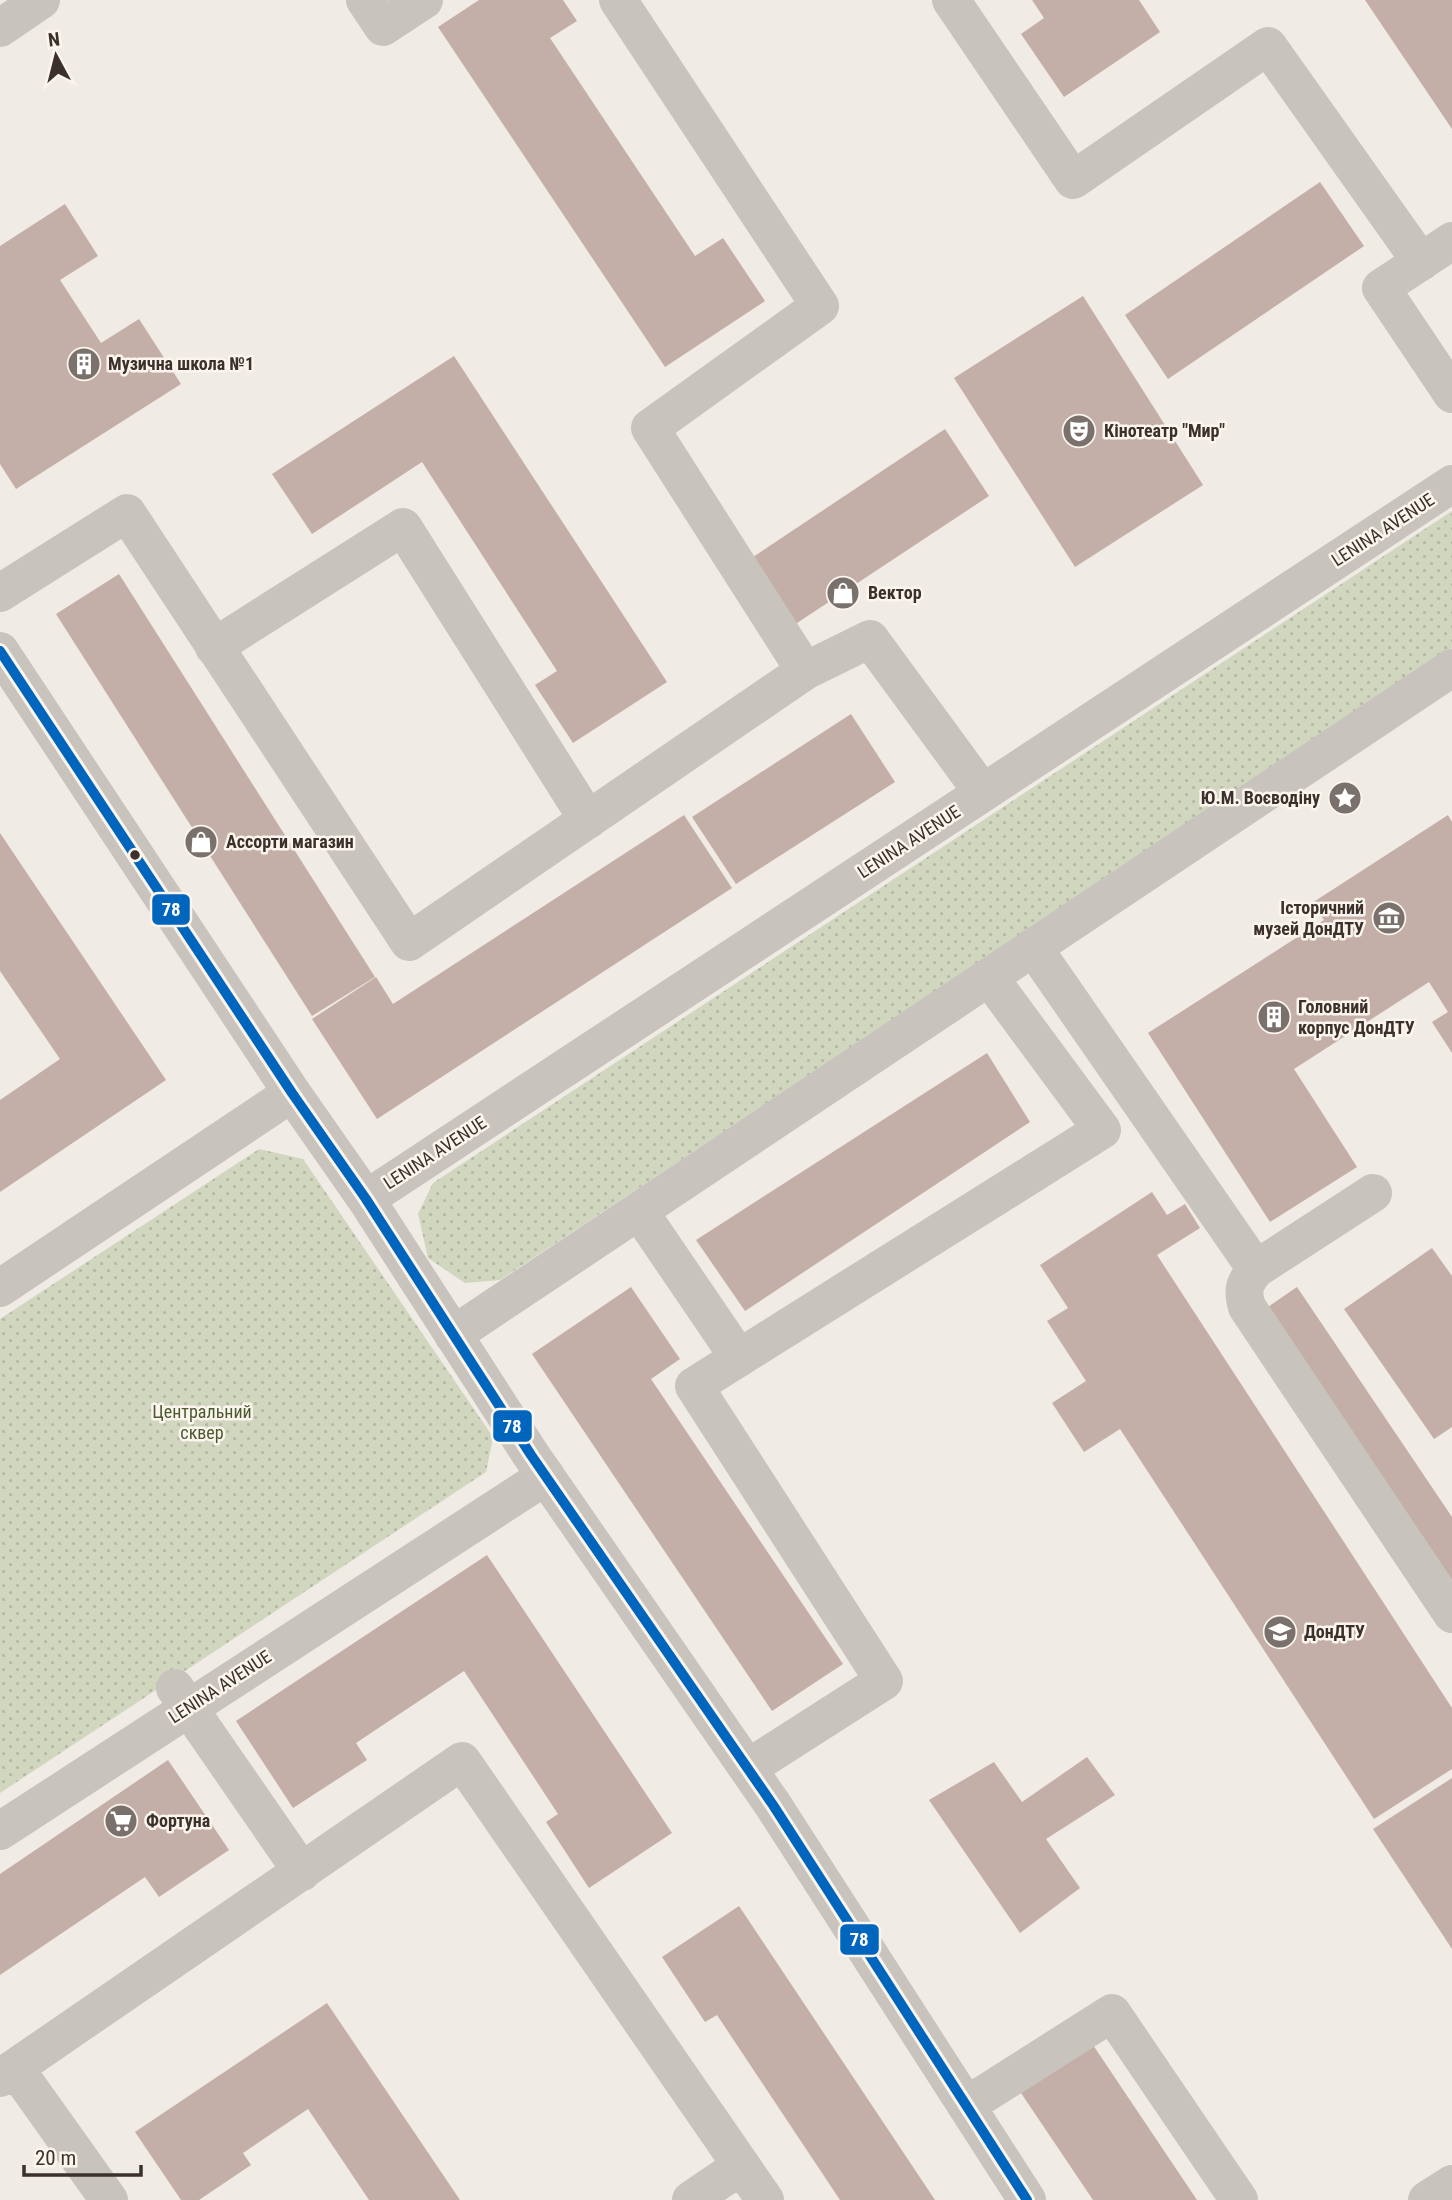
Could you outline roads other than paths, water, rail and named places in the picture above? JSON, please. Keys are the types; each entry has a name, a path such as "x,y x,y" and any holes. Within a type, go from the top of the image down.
{"street":[{"path":"0,28 41,0"},
{"path":"365,0 383,27 424,0"},
{"path":"618,0 820,306 650,428 805,671"},
{"path":"951,0 1073,180 1268,46 1436,251 1381,288 1452,394"},
{"name":"LENINA AVENUE","path":"366,1199 1452,484"},
{"path":"0,593 127,513 409,942 805,671 870,639 983,793"},
{"path":"215,647 403,527 588,820"},
{"path":"1,653 292,1093 366,1199 546,1476 748,1768 1027,2200"},
{"path":"453,1335 1452,668"},
{"path":"1033,947 1256,1269"},
{"path":"748,1768 884,1681 694,1386 1102,1130 989,977"},
{"path":"0,1288 292,1093"},
{"path":"1373,1193 1256,1269 1245,1281 1242,1292 1247,1307 1452,1614"},
{"path":"639,1211 739,1358"},
{"name":"LENINA AVENUE","path":"0,1831 182,1697 546,1476"},
{"path":"182,1697 302,1872"},
{"path":"109,2200 8,2073 462,1761 765,2200"},
{"path":"967,2105 1112,2013 1239,2200"},
{"path":"691,2200 741,2165"},
{"path":"1427,2200 1452,2183"}],"place":[{"name":"Музична школа №1","path":"84,364"},
{"name":"Кінотеатр \"Мир\"","path":"1079,431"},
{"name":"Вектор","path":"843,593"},
{"name":"Ю.М. Воєводіну","path":"1345,798"},
{"name":"Ассорти магазин","path":"201,842"},
{"name":"Історичний музей ДонДТУ","path":"1389,918"},
{"name":"Головний корпус ДонДТУ","path":"1274,1017"},
{"name":"ДонДТУ","path":"1280,1632"},
{"name":"Фортуна","path":"121,1821"}],"park label":[{"name":"Центральний сквер","path":"202,1422"}]}
